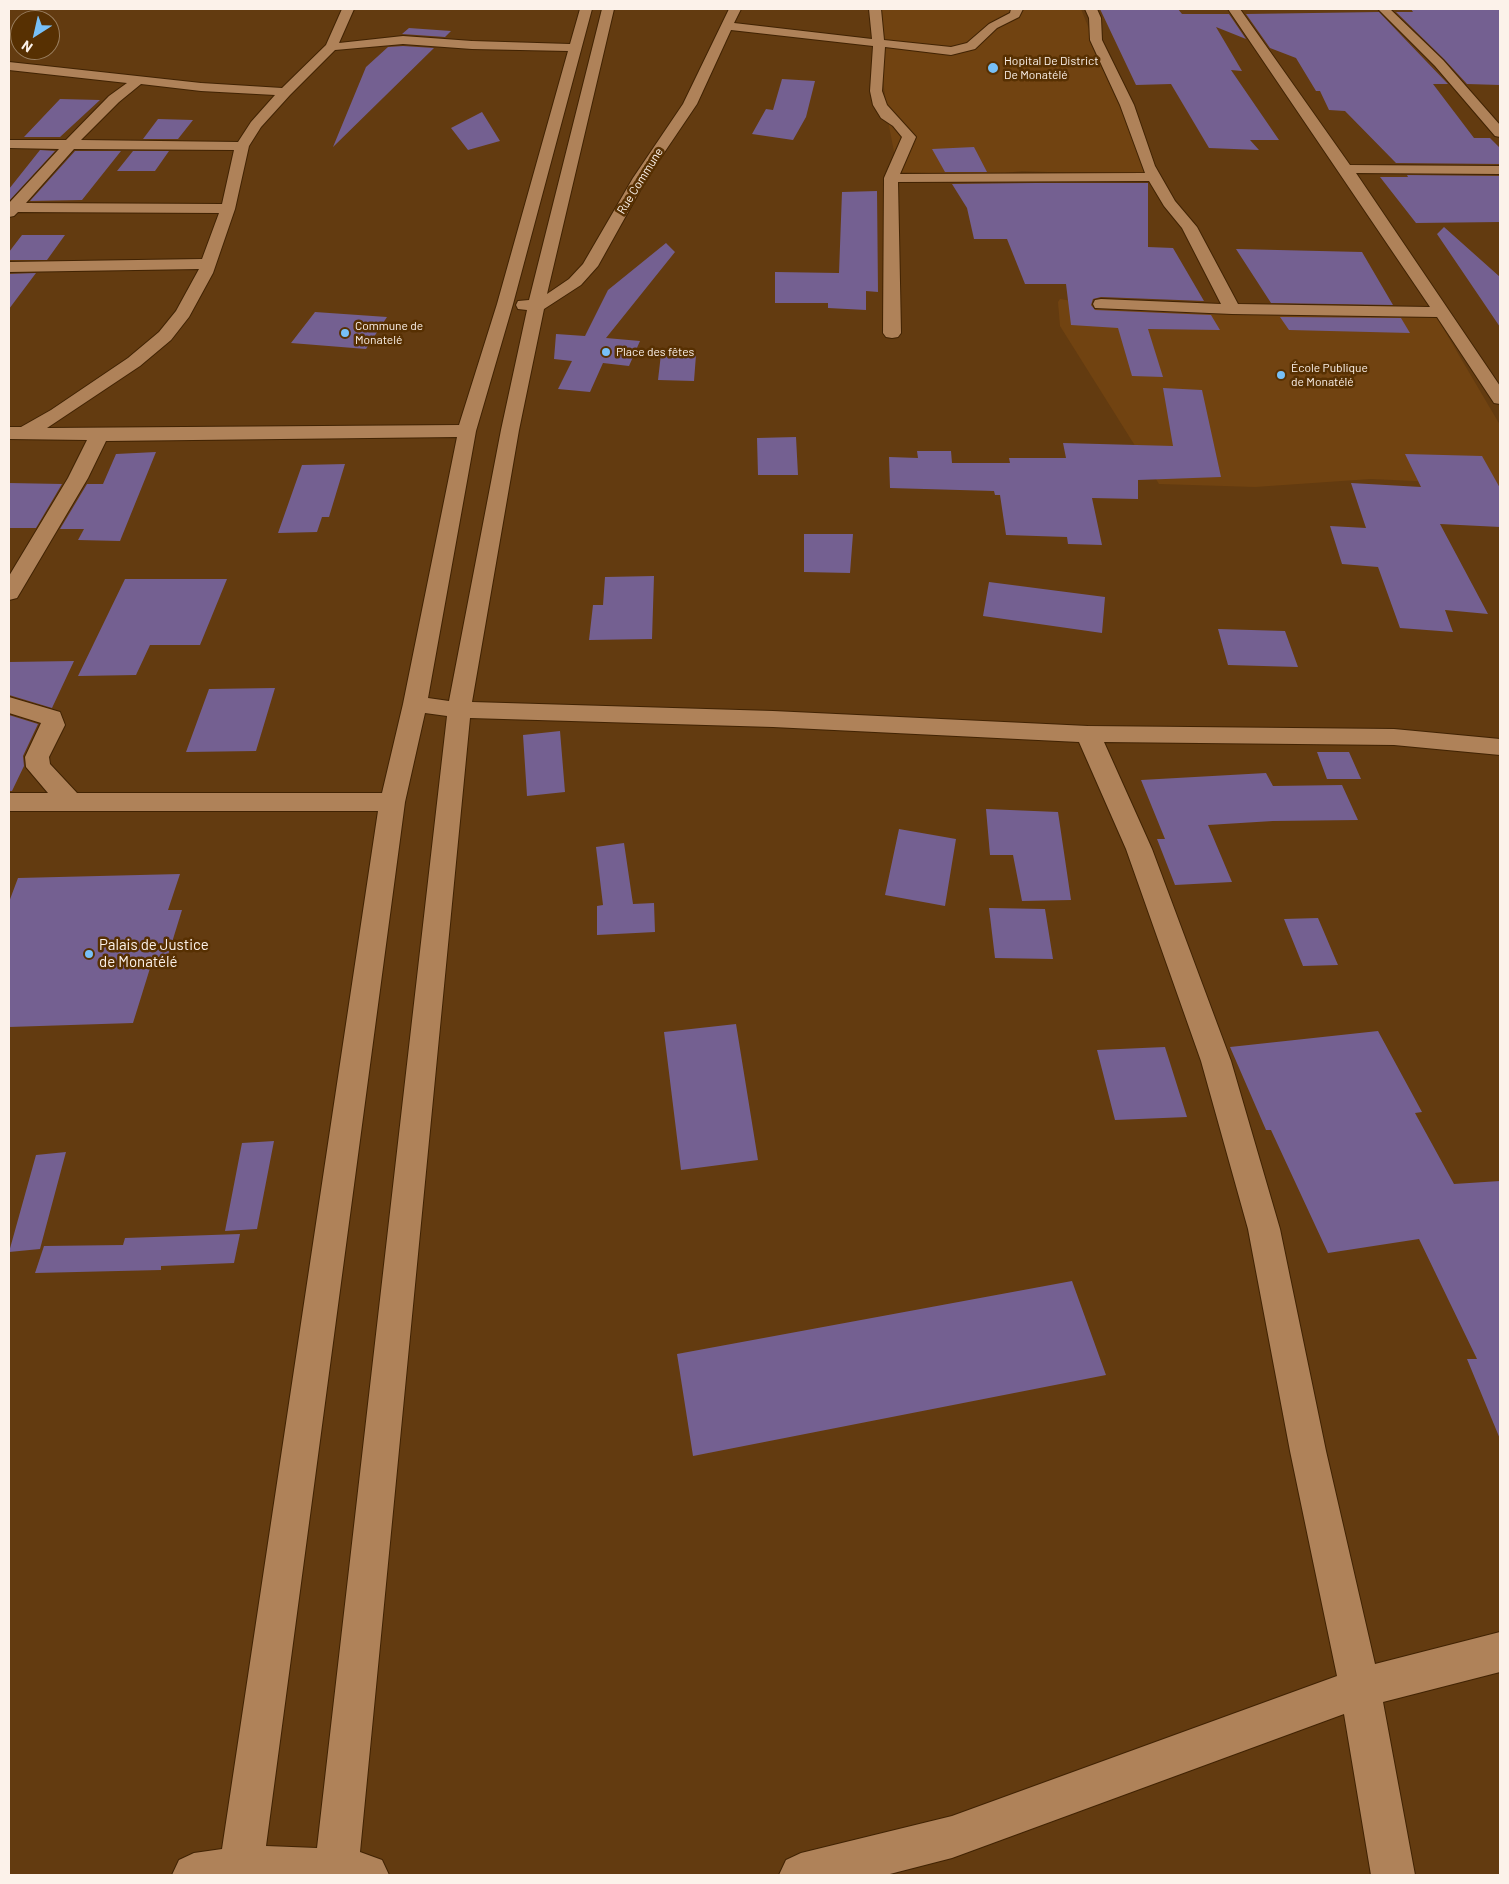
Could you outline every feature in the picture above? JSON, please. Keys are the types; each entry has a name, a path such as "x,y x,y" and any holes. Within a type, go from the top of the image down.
{"street":[{"path":"17,433 95,390 165,336 183,313 208,264 228,209 242,146 256,125 285,92 331,47 348,9"},
{"path":"194,1875 241,1871 347,1874 459,710 510,430 536,306 577,48 586,9"},
{"path":"241,1871 392,802 415,704 467,431 505,304 608,9"},
{"name":"Rue Commune","path":"536,306 574,282 590,266 640,178 690,104 728,26 734,9"},
{"path":"875,9 880,51 876,91 886,115 907,132 909,137 891,178 892,333"},
{"path":"728,26 878,41 951,51 971,46 993,26 1016,14 1017,9"},
{"path":"1091,9 1095,18 1096,40 1127,105 1138,143 1153,177 1169,203 1189,227 1232,309"},
{"path":"1234,9 1346,169 1500,399"},
{"path":"1384,9 1439,63 1500,133"},
{"path":"331,47 403,40 472,45 577,48"},
{"path":"9,66 137,81 285,92"},
{"path":"10,209 114,98 137,81"},
{"path":"9,144 242,146"},
{"path":"1346,169 1500,170"},
{"path":"891,178 1153,177"},
{"path":"10,209 228,209"},
{"path":"9,267 208,264"},
{"path":"505,304 536,306"},
{"path":"1101,304 1232,309 1440,312"},
{"path":"17,433 99,435 467,431"},
{"path":"9,593 78,478 99,435"},
{"path":"415,704 459,710 773,719 1088,734 1394,737 1500,747"},
{"path":"9,705 52,718 53,725 37,757 38,767 69,800"},
{"path":"1088,734 1139,849 1216,1061 1262,1220 1308,1451 1360,1688 1393,1875"},
{"path":"9,802 69,800 392,802"},
{"path":"801,1875 952,1837 1360,1688 1500,1652"}],"shaded area":[{"name":"Hopital De District De Monatélé","path":"874,9 1081,9 1148,176 1022,171 989,175 898,172 889,126"},
{"name":"École Publique de Monatélé","path":"1060,299 1109,307 1436,316 1500,425 1500,485 1371,479 1255,487 1159,484 1060,326 1058,302"}],"building":[{"path":"1100,9 1178,9 1182,14 1229,14 1246,39 1216,27 1242,71 1231,70 1279,140 1250,140 1259,150 1209,148 1171,84 1136,85"},
{"path":"1411,9 1500,9 1500,85 1467,84 1396,12 1413,12"},
{"path":"1379,12 1448,84 1433,84 1474,138 1490,138 1500,148 1500,164 1396,163 1345,111 1329,110 1320,91 1316,91 1296,58 1270,48 1246,14"},
{"path":"409,28 451,31 445,37 402,34"},
{"path":"388,47 434,48 333,147 366,67"},
{"path":"782,79 815,81 806,117 793,140 752,134 766,109 773,110"},
{"path":"60,99 100,100 60,137 24,137"},
{"path":"482,112 500,141 468,150 451,128"},
{"path":"158,119 193,120 178,139 143,139"},
{"path":"974,147 987,172 945,172 932,149"},
{"path":"40,150 55,151 9,201 9,189"},
{"path":"75,151 121,151 82,200 30,201"},
{"path":"133,151 169,151 155,171 117,171"},
{"path":"1407,175 1500,176 1500,222 1416,223 1380,177 1408,177"},
{"path":"1148,183 1148,247 1173,248 1204,301 1101,297 1093,299 1091,305 1095,310 1211,315 1220,330 1148,329 1163,377 1132,376 1118,328 1071,325 1066,284 1025,284 1007,239 974,239 967,208 952,184"},
{"path":"877,191 878,292 866,291 866,310 828,308 828,303 775,303 775,272 839,273 842,192"},
{"path":"1444,227 1500,277 1500,327 1437,234"},
{"path":"22,235 65,235 47,260 9,260 9,252"},
{"path":"666,243 675,252 606,338 640,341 629,366 603,363 590,392 558,389 572,361 554,359 556,334 585,336 608,290"},
{"path":"1236,249 1362,252 1393,305 1271,303"},
{"path":"36,273 9,309 9,274"},
{"name":"Commune de Monatelé","path":"315,312 387,317 366,349 291,343"},
{"path":"1280,317 1401,318 1410,333 1289,330"},
{"path":"661,354 696,355 694,381 658,380"},
{"path":"1163,388 1202,390 1221,477 1138,480 1138,499 1092,498 1102,545 1068,544 1067,537 1006,535 1000,495 995,495 994,491 890,488 889,457 918,458 917,451 951,451 952,463 1010,463 1009,458 1066,458 1063,443 1173,446"},
{"path":"796,437 798,475 758,475 757,438"},
{"path":"156,452 120,541 78,540 84,529 60,529 87,484 103,484 116,454"},
{"path":"1405,454 1482,456 1500,488 1500,527 1440,524 1488,614 1445,610 1453,632 1400,628 1378,567 1342,564 1330,526 1366,528 1351,483 1421,487"},
{"path":"345,464 329,517 322,517 317,532 278,533 302,465"},
{"path":"9,483 62,484 36,528 9,528"},
{"path":"804,534 853,534 850,573 804,572"},
{"path":"654,576 652,639 589,640 593,605 603,605 605,577"},
{"path":"125,579 227,579 200,645 150,645 136,675 78,676"},
{"path":"989,582 1105,597 1102,633 983,616"},
{"path":"1218,629 1285,631 1298,667 1228,665"},
{"path":"74,661 52,708 9,695 9,662"},
{"path":"275,688 256,751 186,752 209,689"},
{"path":"9,715 38,724 23,756 24,766 12,791 9,791"},
{"path":"560,731 565,792 527,796 523,735"},
{"path":"1317,752 1349,752 1361,779 1327,779"},
{"path":"1266,773 1273,786 1342,785 1358,820 1273,821 1208,825 1232,882 1175,885 1157,839 1165,839 1141,780"},
{"path":"986,809 1058,812 1071,900 1022,901 1013,855 990,855"},
{"path":"899,829 956,839 945,906 885,895"},
{"path":"624,843 633,904 654,903 655,932 597,935 597,906 603,905 596,847"},
{"name":"Palais de Justice de Monatélé","path":"180,874 168,910 182,910 165,965 151,965 133,1023 9,1027 9,902 18,878"},
{"path":"989,908 1045,909 1053,959 995,958"},
{"path":"1318,918 1338,965 1303,966 1284,919"},
{"path":"736,1024 758,1160 681,1170 664,1032"},
{"path":"1378,1031 1422,1112 1415,1113 1454,1184 1500,1181 1500,1439 1467,1359 1477,1359 1419,1239 1328,1253 1271,1130 1266,1130 1230,1047"},
{"path":"1165,1047 1187,1117 1115,1120 1097,1050"},
{"path":"274,1141 257,1229 225,1231 242,1143"},
{"path":"66,1152 40,1249 9,1252 36,1155"},
{"path":"240,1234 234,1263 161,1266 161,1270 35,1273 44,1246 123,1245 125,1238"},
{"path":"1072,1281 1106,1375 693,1456 677,1354"}],"place":[{"name":"Hopital De District De Monatélé","path":"993,68"},
{"name":"Commune de Monatelé","path":"345,333"},
{"name":"Place des fêtes","path":"606,352"},
{"name":"École Publique de Monatélé","path":"1281,375"},
{"name":"Palais de Justice de Monatélé","path":"89,954"}]}
